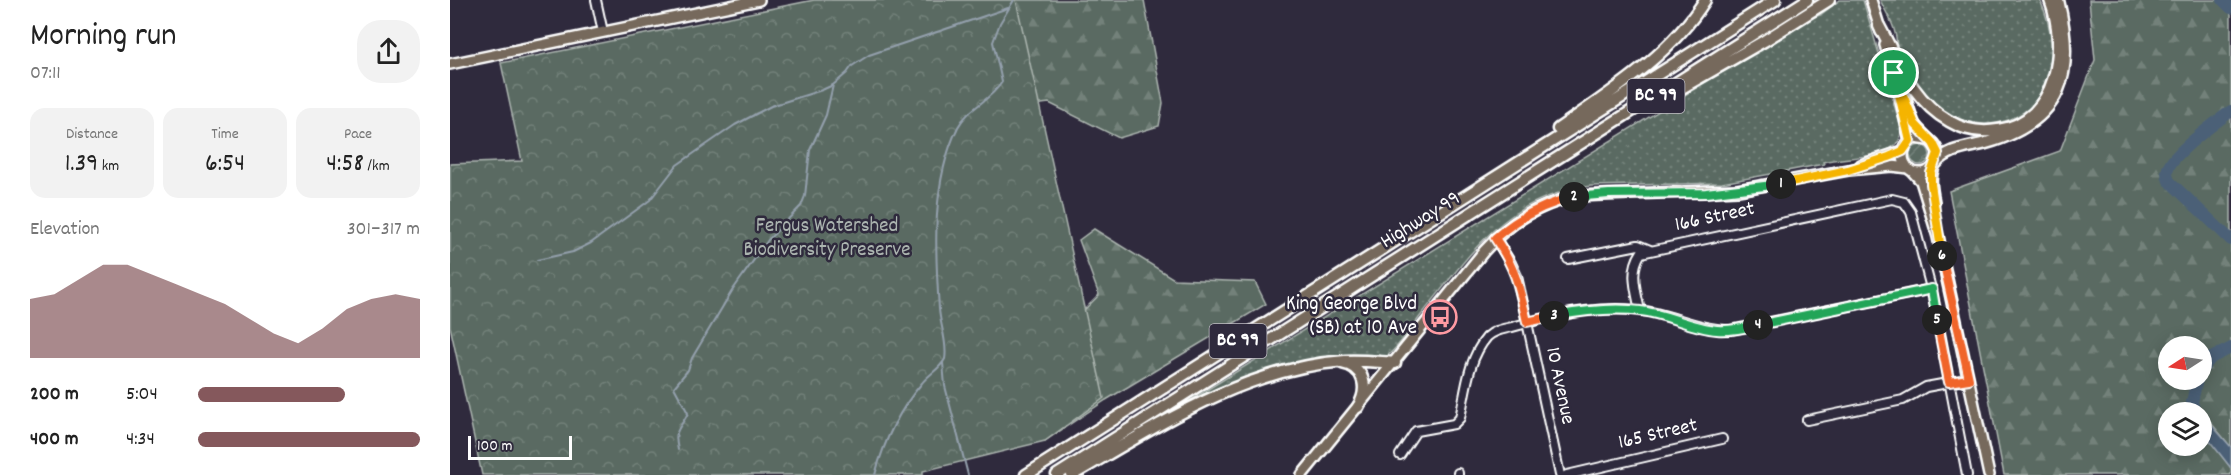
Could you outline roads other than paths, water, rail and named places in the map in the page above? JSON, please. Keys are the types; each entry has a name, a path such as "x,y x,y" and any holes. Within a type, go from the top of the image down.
{"highway":[{"path":"1449,206 1653,60 1682,33 1705,0"},
{"name":"Highway 99","path":"1026,475 1774,0"},
{"name":"Highway 99","path":"1057,475 1807,0"},
{"path":"1505,191 1740,55 1829,0"},
{"path":"1880,27 1912,87 1938,114 1949,121 1971,129 2002,129 2031,115 2050,89 2057,67 2058,42 2050,0"},
{"path":"1935,165 1942,155 2015,133 2036,121 2044,113 2057,93 2064,68 2066,42 2058,0"},
{"path":"1072,475 1185,410 1219,394 1268,377 1347,361 1395,363"},
{"path":"1324,364 1346,364 1360,373 1364,390 1358,408"}],"main road":[{"path":"450,64 759,0"},
{"path":"1871,0 1894,73 1910,141"},
{"path":"1894,73 1915,124 1936,147 1938,153 1931,184 1938,237"},
{"path":"1929,140 1919,137 1910,141 1903,151 1903,160 1921,181 1938,237 1989,475"},
{"path":"1848,170 1903,151"},
{"path":"1302,475 1495,238 1526,214 1555,201 1576,196 1738,190 1848,170 1891,166 1925,172 1935,165"}],"street":[{"path":"596,0 603,32"},
{"name":"166 Street","path":"1568,259 1638,245 1650,250 1892,199 1904,202 1911,212 1932,289"},
{"name":"10 Avenue","path":"1495,238 1512,263 1517,276 1560,475"},
{"path":"1640,310 1634,276 1635,262 1641,253 1650,250"},
{"path":"1400,455 1416,431 1454,424 1460,418 1473,357 1488,337 1499,330 1527,322 1582,312 1622,309 1640,310 1707,329 1731,330 1932,289 1967,475"},
{"path":"1807,420 1903,400 1926,387 1969,379"},
{"name":"165 Street","path":"1567,475 1722,439"}],"water":[{"path":"2212,425 2231,447 2231,468 2212,444"}],"waterway":[{"path":"875,475 883,450 899,415 922,383 945,359 936,263 937,216 943,170 949,148 962,120 1002,82 993,42 1000,23 1014,0"},
{"path":"2223,0 2231,8"},
{"path":"537,260 573,252 591,243 650,200 677,165 735,125 771,106 833,85 852,66 869,55 1008,8"},
{"path":"678,450 677,433 688,413 674,387 688,370 692,358 732,291 768,240 801,206 805,196 810,150 826,115 833,85"},
{"path":"2231,111 2184,148 2167,172 2169,181 2231,240"},
{"path":"2212,358 2231,348"},
{"path":"943,363 945,386 968,475"},
{"path":"2192,402 2195,390"}],"place":[{"name":"King George Blvd (SB) at 10 Ave","path":"1440,317"}],"park label":[{"name":"Fergus Watershed Biodiversity Preserve","path":"827,239"}]}
